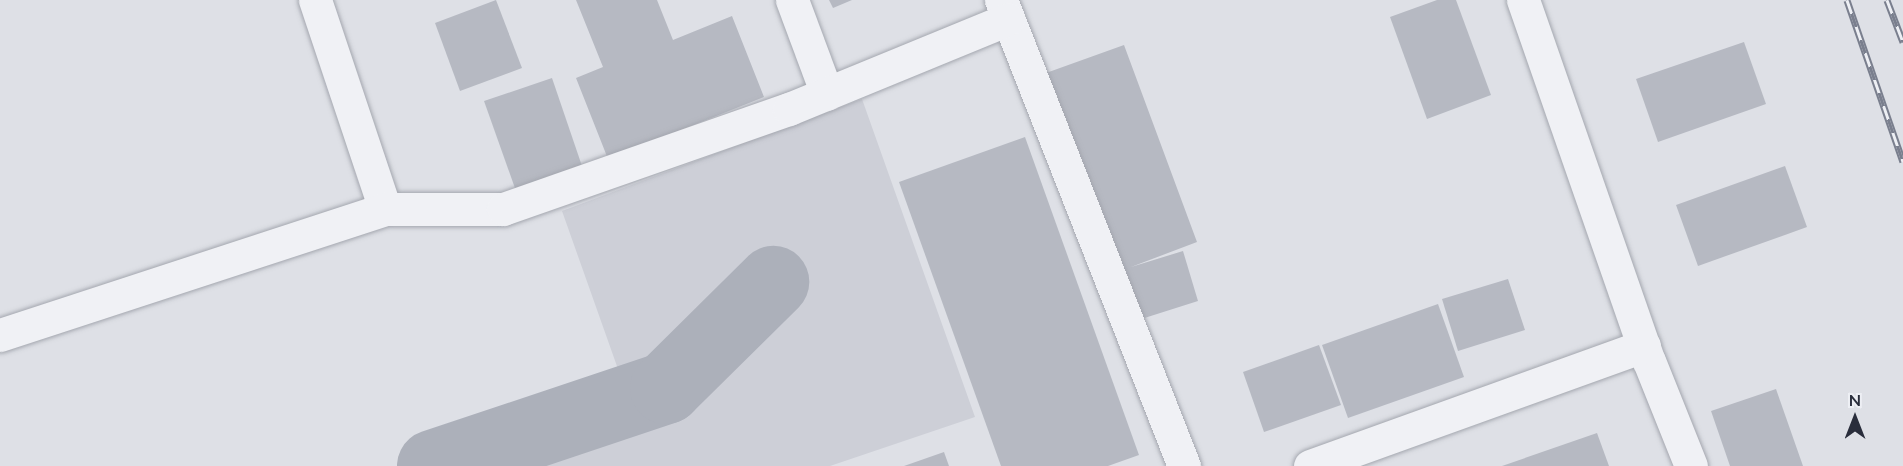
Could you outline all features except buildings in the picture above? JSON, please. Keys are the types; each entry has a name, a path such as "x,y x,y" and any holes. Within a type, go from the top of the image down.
{"lane":[{"path":"315,0 385,209"},
{"path":"792,0 827,94"},
{"path":"1523,0 1644,346 1691,466"},
{"path":"0,335 385,209 503,209 827,94 1005,10 1184,466"},
{"path":"1332,462 1644,346"}],"shaded area":[{"path":"862,99 975,417 830,466 404,466 402,461 624,386 562,211"}],"taxiway":[{"path":"433,466 666,388 773,282"}],"railway":[{"path":"1847,0 1903,162"},
{"path":"1887,0 1903,42"}]}
